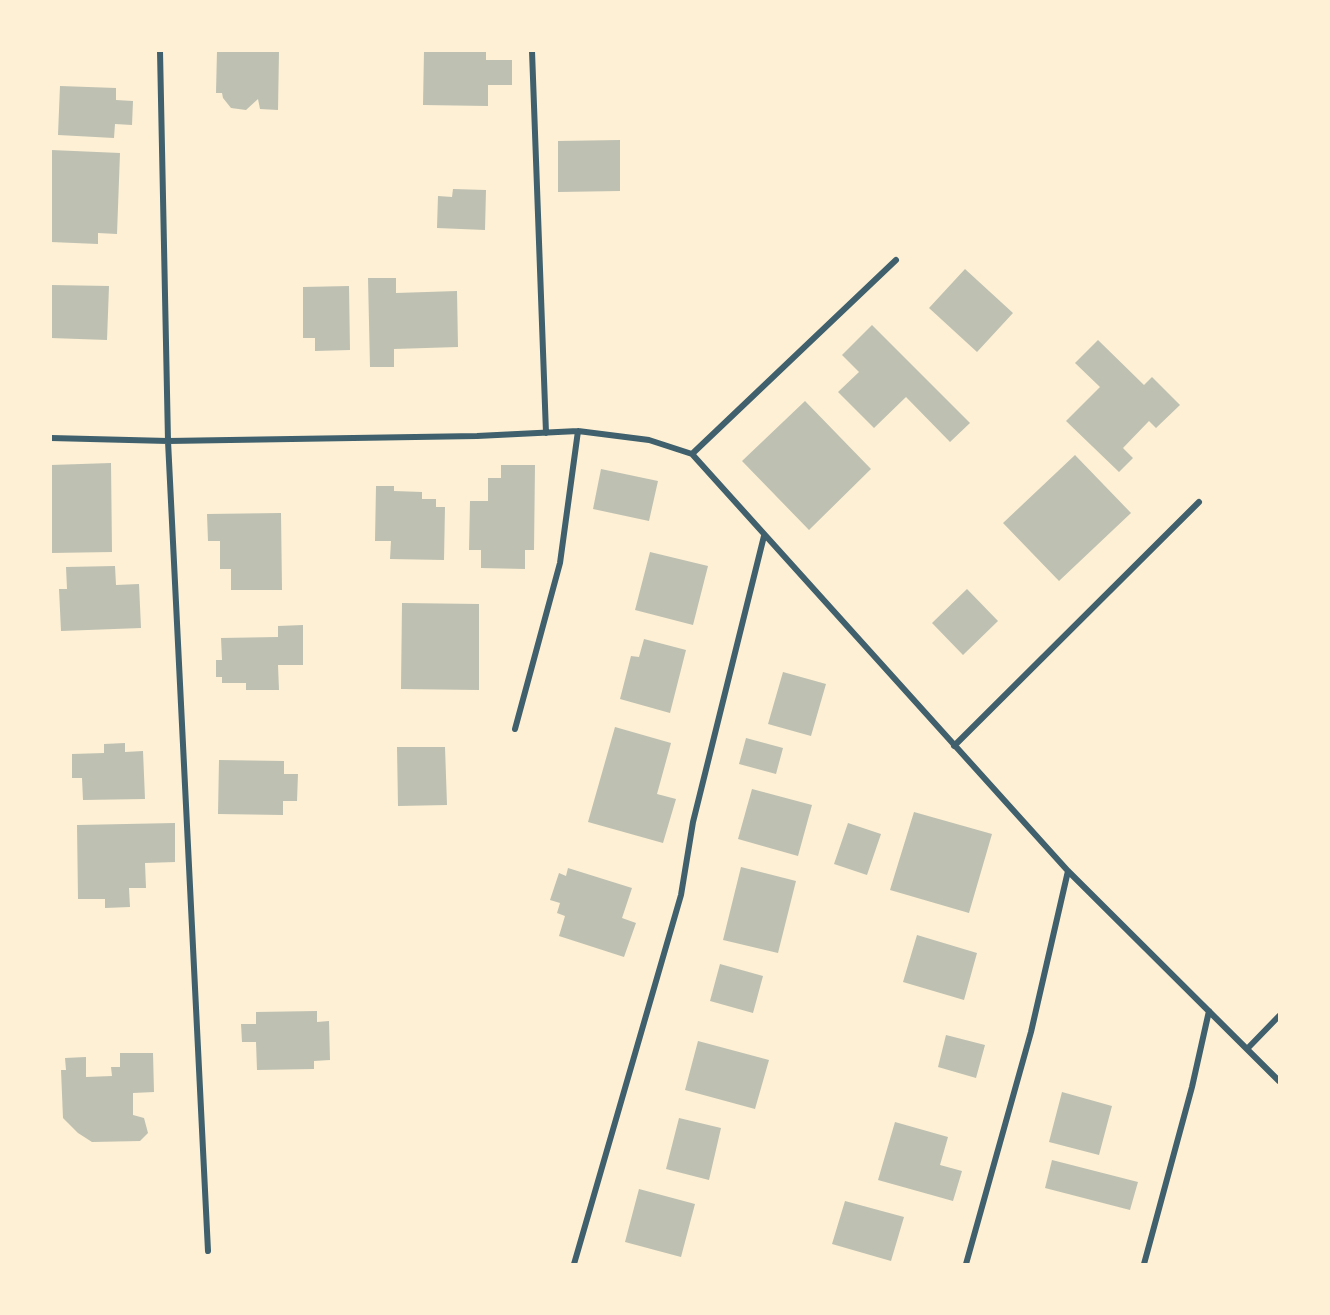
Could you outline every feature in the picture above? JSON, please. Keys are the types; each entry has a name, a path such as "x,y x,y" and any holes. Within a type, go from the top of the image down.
{"street":[{"path":"160,51 168,441 208,1251"},
{"path":"532,51 546,433"},
{"path":"692,454 897,260"},
{"path":"51,438 168,441 465,436 578,431 650,440 692,454 1068,871 1279,1081"},
{"path":"515,729 560,563 578,431"},
{"path":"954,746 1199,502"},
{"path":"574,1264 681,895 693,822 764,536"},
{"path":"966,1264 1031,1032 1068,871"},
{"path":"1144,1264 1192,1088 1209,1011"},
{"path":"1247,1048 1279,1016"}],"building":[{"path":"217,51 279,51 278,110 260,109 258,99 246,110 231,108 222,93 216,93"},
{"path":"424,51 486,51 486,60 512,60 512,85 488,85 488,106 423,105"},
{"path":"60,86 116,88 116,100 133,101 132,125 115,124 114,138 58,135"},
{"path":"620,140 620,191 558,192 558,141"},
{"path":"51,150 120,153 117,234 98,233 98,244 51,242"},
{"path":"453,189 486,190 485,230 437,228 438,196 452,197"},
{"path":"965,269 1013,313 977,352 929,308"},
{"path":"368,278 396,278 396,293 457,291 458,347 394,349 394,367 370,367"},
{"path":"51,285 109,286 107,340 51,338"},
{"path":"349,286 350,350 315,351 315,338 303,338 303,287"},
{"path":"872,325 970,423 950,442 906,397 874,428 838,392 859,372 842,355"},
{"path":"1098,340 1144,385 1152,377 1180,405 1156,428 1149,421 1123,448 1133,458 1119,472 1066,421 1100,387 1075,363"},
{"path":"805,401 871,469 809,530 742,461"},
{"path":"1075,455 1131,513 1059,581 1003,523"},
{"path":"111,463 112,552 51,553 51,465"},
{"path":"501,465 535,465 534,550 525,550 525,569 481,568 481,550 469,550 470,501 488,501 488,478 501,478"},
{"path":"601,469 658,481 649,521 593,509"},
{"path":"376,486 394,486 394,491 422,492 422,499 436,499 436,507 445,507 444,560 390,559 391,541 375,541"},
{"path":"281,513 282,590 231,590 231,569 220,569 220,541 208,541 207,514"},
{"path":"650,552 708,566 693,625 635,610"},
{"path":"115,566 116,585 139,584 141,628 61,631 59,589 67,589 66,567"},
{"path":"967,589 998,621 963,655 932,623"},
{"path":"402,603 479,604 479,690 401,689"},
{"path":"303,625 303,665 278,665 279,690 246,690 246,683 222,683 222,677 216,677 216,660 222,660 221,638 278,637 278,626"},
{"path":"644,639 686,650 670,713 620,699 631,656 639,657"},
{"path":"783,672 826,684 811,736 768,724"},
{"path":"615,727 671,743 657,794 676,799 663,843 588,822"},
{"path":"746,738 783,748 776,774 739,764"},
{"path":"125,743 125,752 143,751 145,799 83,800 82,778 72,778 72,754 104,753 104,744"},
{"path":"397,747 445,747 447,805 398,806"},
{"path":"219,760 284,761 284,774 298,774 297,801 283,801 283,815 218,814"},
{"path":"752,789 812,805 798,856 738,839"},
{"path":"914,812 992,834 969,913 890,890"},
{"path":"175,823 175,862 145,863 146,888 129,888 130,907 105,908 105,899 78,899 77,825"},
{"path":"848,823 881,834 867,875 834,864"},
{"path":"741,867 796,881 778,953 723,940"},
{"path":"568,868 632,888 622,918 636,923 624,957 559,936 565,916 557,913 560,903 550,900 559,873 566,876"},
{"path":"917,935 977,953 964,1000 903,982"},
{"path":"720,964 763,976 753,1013 710,1001"},
{"path":"317,1011 317,1022 329,1021 330,1060 314,1061 314,1069 257,1070 256,1042 242,1042 241,1024 256,1024 256,1012"},
{"path":"946,1035 985,1045 976,1078 938,1067"},
{"path":"698,1041 769,1060 755,1109 685,1090"},
{"path":"120,1053 153,1053 154,1092 133,1093 133,1115 144,1118 148,1133 140,1141 92,1142 78,1133 63,1118 61,1070 66,1070 65,1058 86,1057 86,1077 112,1076 111,1067 120,1067"},
{"path":"1062,1092 1112,1106 1099,1155 1049,1142"},
{"path":"679,1118 721,1128 709,1180 666,1169"},
{"path":"895,1122 948,1137 940,1165 962,1171 953,1201 878,1180"},
{"path":"1052,1160 1138,1182 1130,1210 1045,1188"},
{"path":"639,1189 695,1204 681,1257 625,1242"},
{"path":"845,1201 904,1217 891,1261 832,1244"}]}
